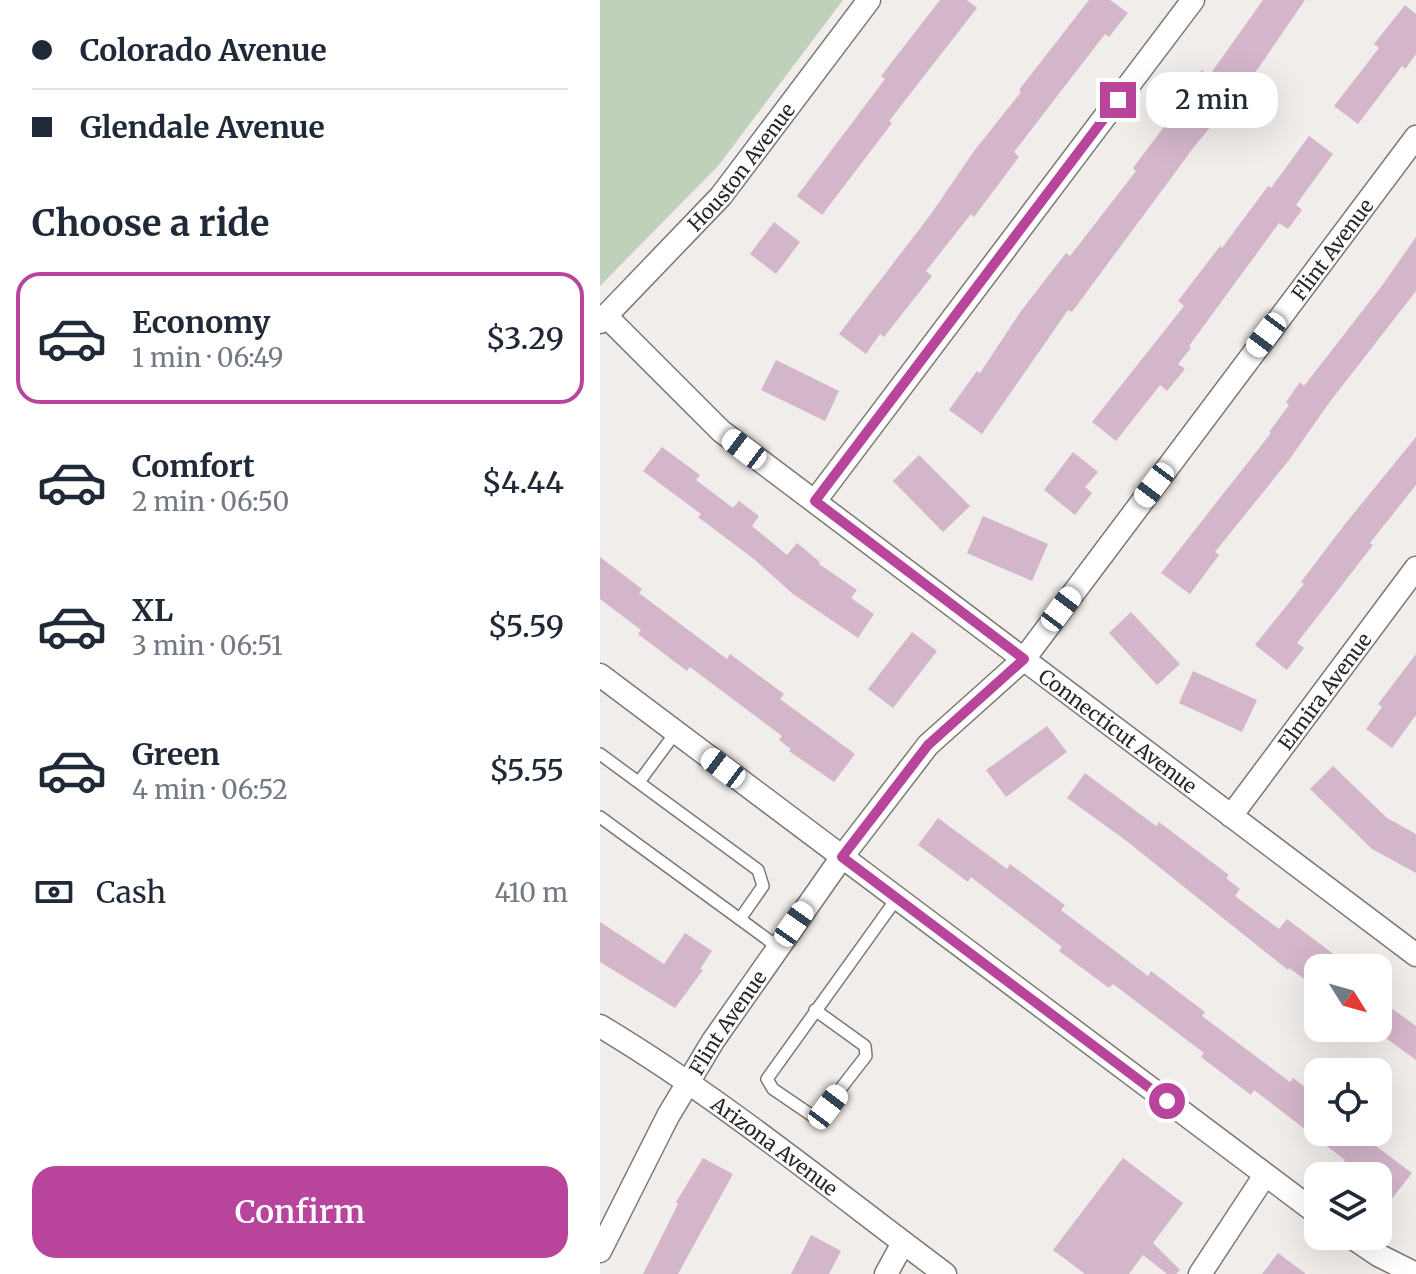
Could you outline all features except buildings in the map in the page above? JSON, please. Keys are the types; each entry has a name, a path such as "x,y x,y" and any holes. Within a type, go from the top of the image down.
{"street":[{"name":"Houston Avenue","path":"603,319 721,196 869,0"},
{"path":"815,501 1193,0"},
{"name":"Flint Avenue","path":"600,1251 687,1083 842,857 928,745 1024,659 1416,137"},
{"name":"Connecticut Avenue","path":"603,319 721,431 1416,955"},
{"name":"Elmira Avenue","path":"1231,816 1416,568"},
{"path":"600,675 1304,1204"},
{"name":"Arizona Avenue","path":"600,1026 738,1118 945,1274"},
{"path":"1200,1274 1265,1175"},
{"path":"886,1274 903,1243"},
{"path":"1371,1250 1416,1274"}],"lane":[{"path":"639,782 676,732"},
{"path":"600,754 758,870 763,886 740,919"},
{"path":"600,817 778,947"},
{"path":"815,1010 865,1046 866,1056 817,1119 773,1089 767,1079 815,1010 897,898"}],"green space":[{"path":"600,0 843,0 718,166 600,286"}],"route":[{"path":"1118,100 815,501 1024,659 928,745 842,857 1167,1101"}]}
